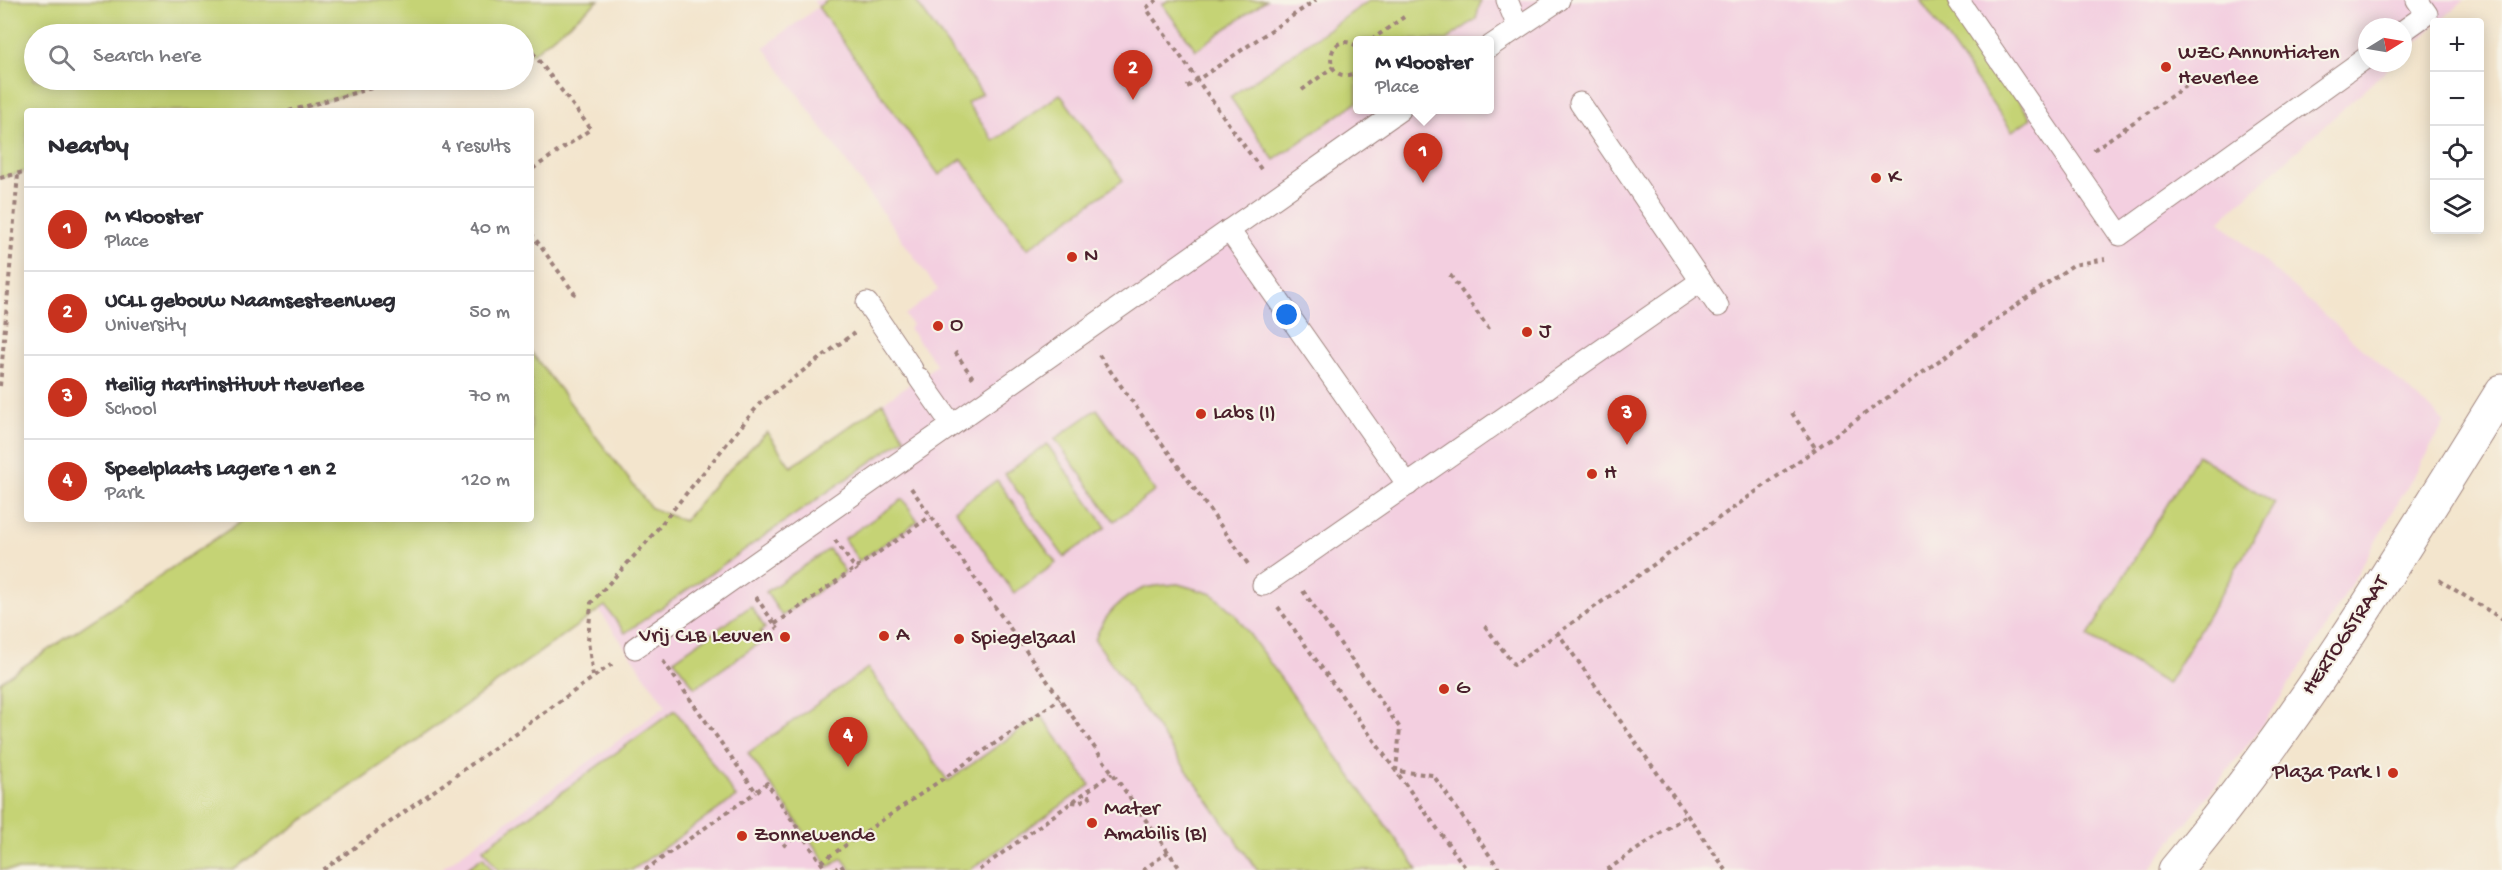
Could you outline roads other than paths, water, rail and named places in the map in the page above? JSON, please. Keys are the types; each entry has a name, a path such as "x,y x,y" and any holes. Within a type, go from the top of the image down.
{"street":[{"name":"HERTOGSTRAAT","path":"2175,870 2203,837 2295,713 2361,616 2502,392"}],"lane":[{"path":"1507,0 1518,27"},
{"path":"1494,44 1559,0"},
{"path":"1958,0 2120,235 2358,63"},
{"path":"2412,25 2427,14 2417,0"},
{"path":"1580,103 1718,306"},
{"path":"641,643 1394,114"},
{"path":"1229,230 1407,485"},
{"path":"1263,585 1701,281"},
{"path":"872,310 952,425"}],"place":[{"name":"WZC Annuntiaten Heverlee","path":"2166,67"},
{"name":"UCLL gebouw Naamsesteenweg","path":"1133,100"},
{"name":"K","path":"1876,178"},
{"name":"M Klooster","path":"1423,183"},
{"name":"N","path":"1072,257"},
{"name":"O","path":"938,326"},
{"name":"J","path":"1527,332"},
{"name":"Labs (I)","path":"1201,414"},
{"name":"Heilig Hartinstituut Heverlee","path":"1627,445"},
{"name":"H","path":"1592,474"},
{"name":"A","path":"884,636"},
{"name":"Vrij CLB Leuven","path":"785,637"},
{"name":"Spiegelzaal","path":"959,639"},
{"name":"G","path":"1444,689"},
{"name":"Speelplaats Lagere 1 en 2","path":"848,767"},
{"name":"Plaza Park I","path":"2393,773"},
{"name":"Mater Amabilis (B)","path":"1092,823"},
{"name":"Zonnewende","path":"742,836"}]}
